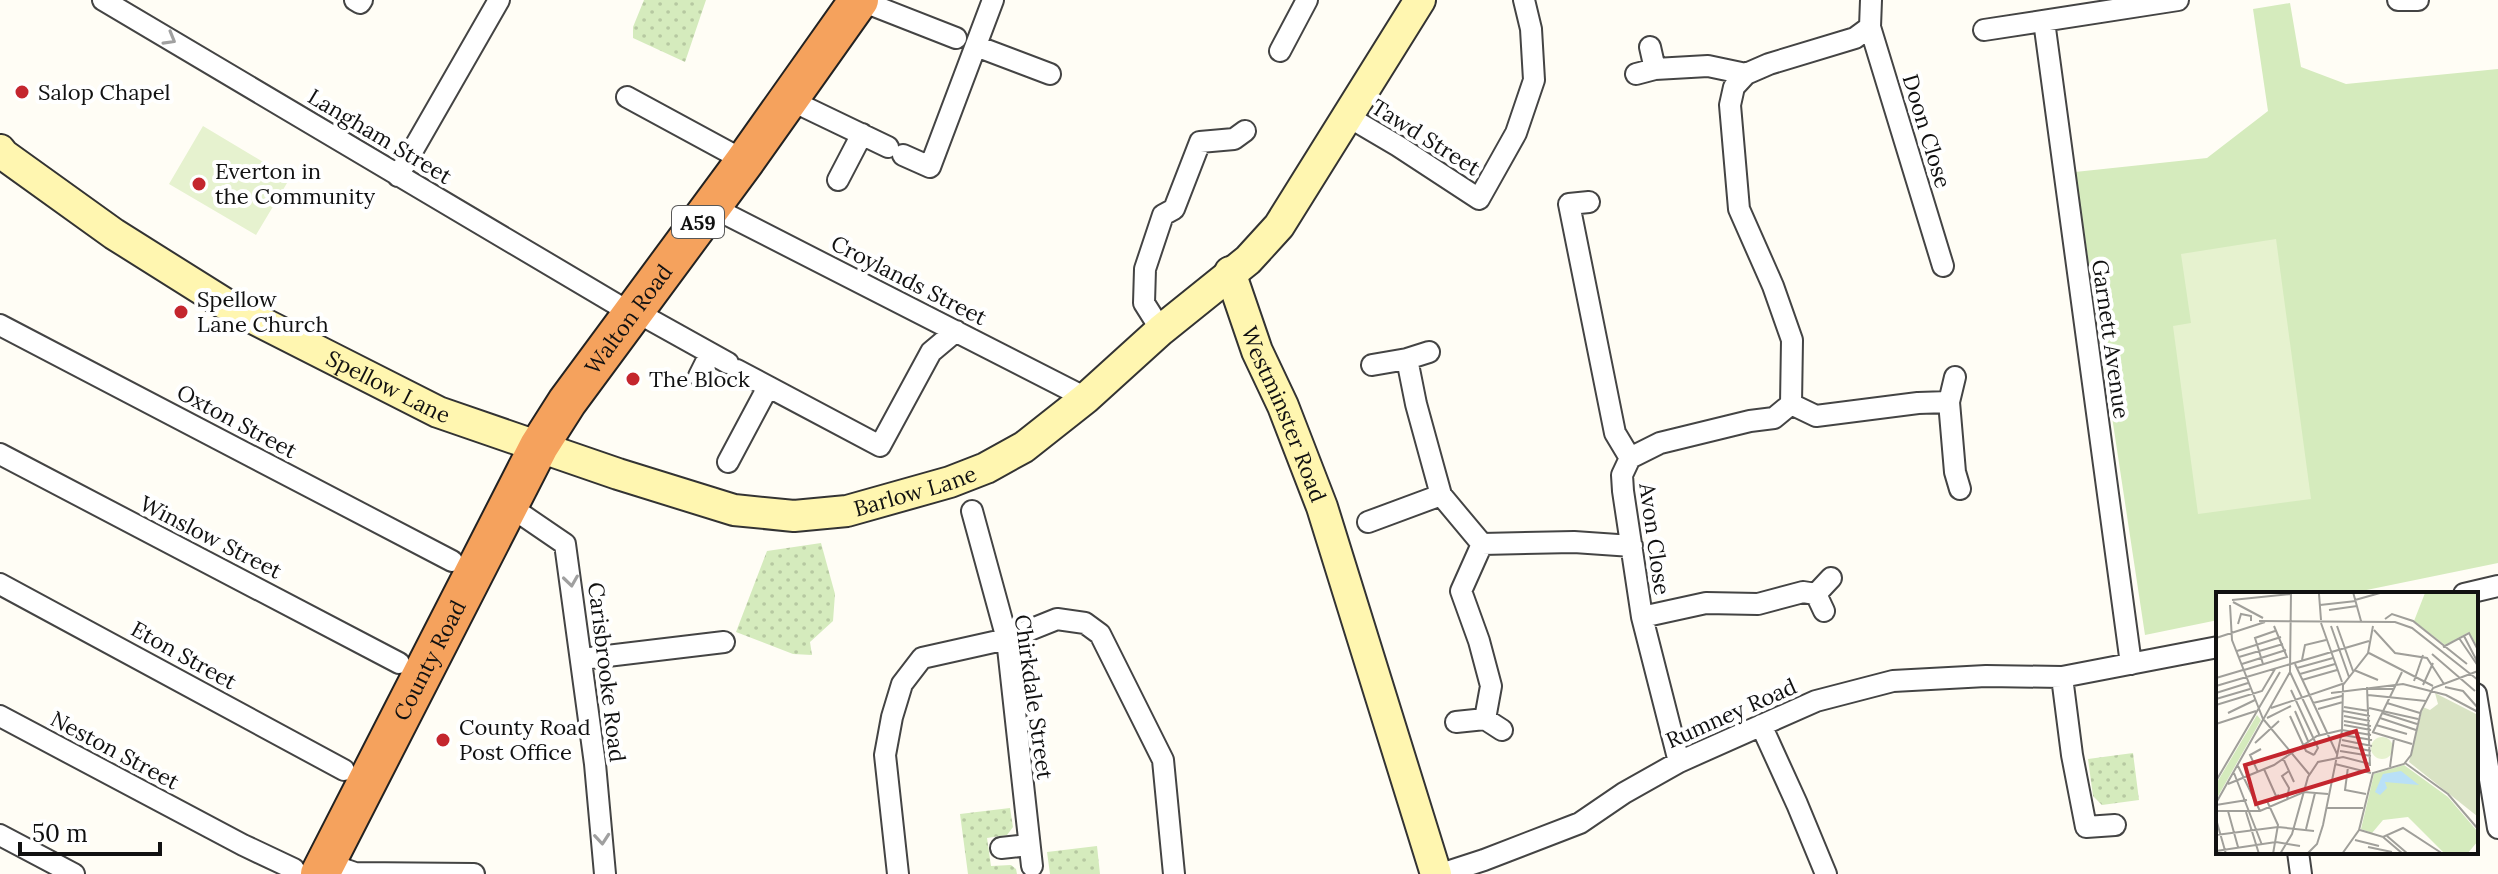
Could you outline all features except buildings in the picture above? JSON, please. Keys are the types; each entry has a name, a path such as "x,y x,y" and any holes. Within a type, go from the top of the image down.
{"highway":[{"name":"Walton Road","path":"539,446 567,402 859,0"},
{"name":"County Road","path":"313,869 539,446"}],"street":[{"name":"Langham Street","path":"103,0 631,313 649,319 880,446 931,352 956,331"},
{"path":"355,0 360,3 362,0"},
{"path":"398,176 499,0"},
{"path":"859,0 956,38"},
{"path":"788,99 930,167 993,0"},
{"path":"1280,51 1307,0"},
{"path":"1230,272 1248,260 1279,226 1420,0"},
{"name":"Tawd Street","path":"1347,116 1479,199 1516,133 1534,80 1531,29 1524,0"},
{"name":"Doon Close","path":"1871,0 1870,27 1941,258 1960,249"},
{"path":"1984,30 2178,0"},
{"path":"2398,0 2418,0"},
{"name":"Garnett Avenue","path":"2044,21 2131,664"},
{"path":"1630,458 1660,443 1774,418 1791,404 1792,340 1773,286 1739,209 1730,105 1734,87 1746,74 1855,38 1870,27"},
{"path":"976,46 1050,74"},
{"path":"1650,47 1646,72 1708,66 1746,74"},
{"path":"627,97 745,161"},
{"path":"1161,330 1144,303 1145,269 1163,215 1174,209 1200,142 1234,139 1245,131"},
{"path":"838,180 862,134"},
{"name":"Spellow Lane","path":"1,152 114,234 227,305 438,412 539,446"},
{"name":"Avon Close","path":"1589,202 1569,204 1615,433 1630,458 1622,475 1642,617 1679,762"},
{"name":"Croylands Street","path":"710,206 1086,398"},
{"name":"Barlow Lane","path":"539,446 734,510 794,516 847,511 950,482 986,468 1024,447 1086,398 1230,272"},
{"name":"Westminster Road","path":"1230,272 1257,351 1283,406 1322,507 1439,874"},
{"name":"Oxton Street","path":"0,325 452,561"},
{"path":"1372,365 1429,352"},
{"path":"1407,359 1441,495 1482,544"},
{"path":"699,376 725,362"},
{"path":"1951,480 1949,402 1955,377"},
{"path":"728,462 768,387"},
{"path":"1791,404 1816,416 1949,402"},
{"name":"Winslow Street","path":"0,454 399,663"},
{"path":"1368,522 1441,495"},
{"name":"Carisbrooke Road","path":"507,509 524,516 565,544 595,761 605,874"},
{"name":"Chirkdale Street","path":"972,511 1007,639 1030,855 1001,848"},
{"path":"1482,544 1574,542 1632,546"},
{"path":"1456,722 1494,724 1491,686 1461,591 1482,544"},
{"path":"1642,617 1706,603 1758,604 1803,592 1820,602 1831,578"},
{"name":"Eton Street","path":"0,584 344,770"},
{"path":"2472,592 2498,586"},
{"path":"898,874 885,755 902,684 922,658 1007,639 1057,619 1085,623 1100,634 1163,760 1174,874"},
{"path":"582,659 724,642"},
{"name":"Rumney Road","path":"1439,874 1580,823 1624,793 1679,762 1816,701 1893,681 1986,676 2062,677 2216,647"},
{"path":"2062,677 2072,755 2086,827 2115,825"},
{"path":"2478,706 2498,828"},
{"name":"Neston Street","path":"0,716 243,845 313,869 355,873 474,874"},
{"path":"1761,725 1826,874"},
{"path":"0,835 74,874"},
{"path":"2298,854 2301,874"}],"green space":[{"path":"644,0 706,0 685,62 633,38 633,27"},
{"path":"2290,3 2301,67 2346,84 2498,69 2498,563 2357,592 2216,592 2216,620 2145,635 2075,172 2207,158 2268,111 2253,9"},
{"path":"203,126 290,178 256,235 169,184"},
{"path":"2276,239 2311,499 2198,514 2173,326 2191,323 2181,254"},
{"path":"821,543 835,594 833,621 810,642 812,655 793,654 736,632 767,551"},
{"path":"2133,753 2139,800 2102,805 2093,796 2088,759"},
{"path":"1010,808 1013,827 1007,835 987,838 991,866 1011,865 1017,874 968,874 960,814"},
{"path":"1097,846 1100,874 1050,874 1047,852"}],"place":[{"name":"Salop Chapel","path":"22,92"},
{"name":"Everton in the Community","path":"199,184"},
{"name":"Spellow Lane Church","path":"181,312"},
{"name":"The Block","path":"633,379"},
{"name":"County Road Post Office","path":"443,740"}]}
